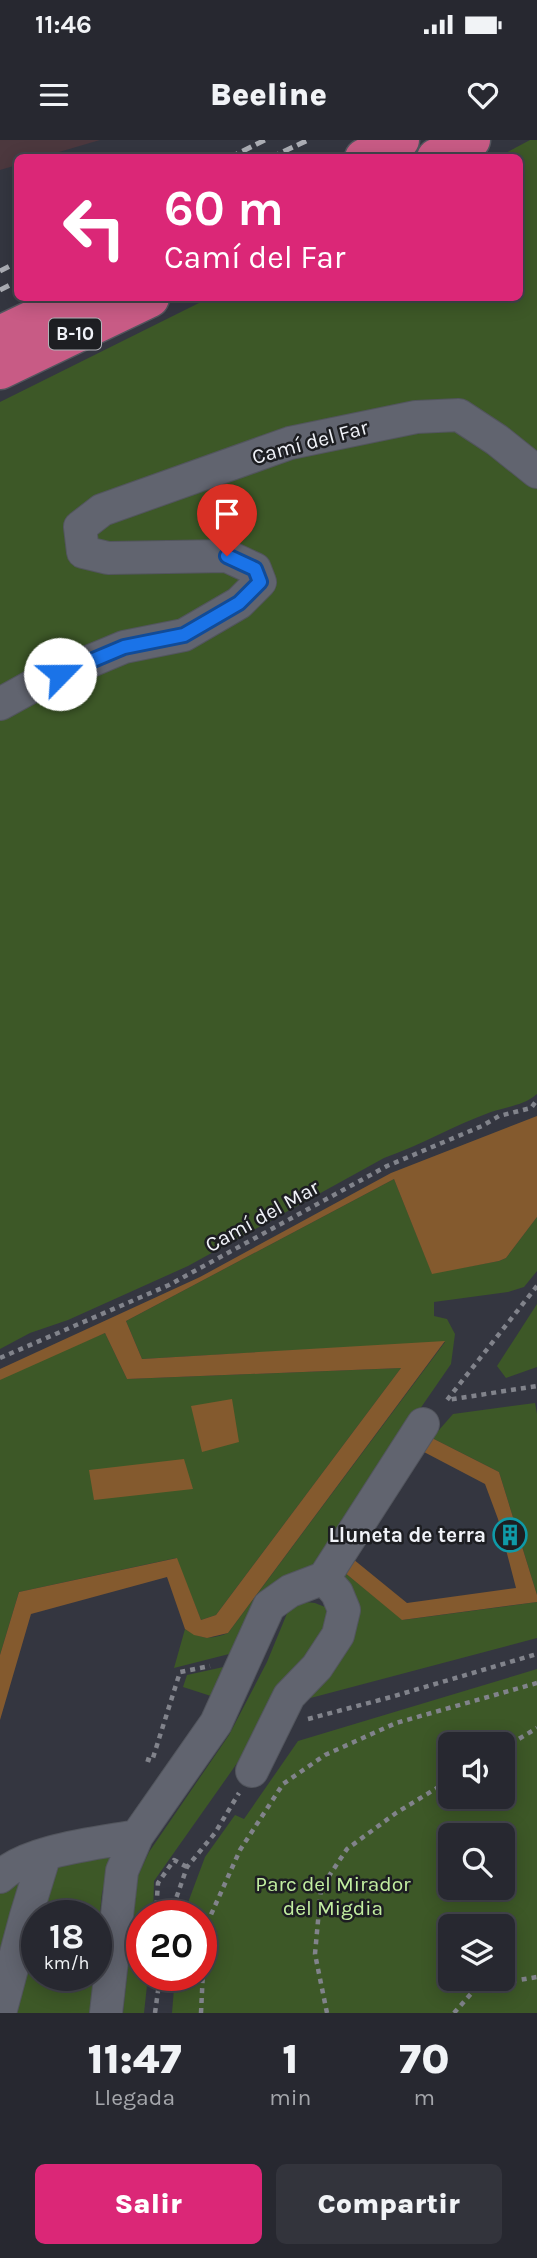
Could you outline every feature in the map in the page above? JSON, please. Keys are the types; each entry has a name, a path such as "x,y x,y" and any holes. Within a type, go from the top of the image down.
{"highway":[{"path":"372,154 400,140"},
{"path":"444,154 471,140"},
{"name":"B-10","path":"0,335 72,301"},
{"name":"B-10","path":"0,370 144,301"}],"lane":[{"name":"Camí del Far","path":"0,704 38,683 124,647 184,635 239,603 260,582 255,569 227,556 108,558 83,552 80,527 102,510 290,443 416,417 459,415 497,440 537,472"},
{"path":"106,2013 122,1871 137,1836 216,1724 269,1606 290,1591 324,1578 423,1424"},
{"path":"252,1771 289,1696 317,1667 338,1635 344,1610 337,1593 324,1578"},
{"path":"0,1877 9,1868 46,1854 137,1836"},
{"path":"0,2012 22,1928 46,1854"}],"path":[{"name":"Camí del Mar","path":"0,1358 169,1285 387,1166 482,1126 499,1116 531,1108 537,1100"},
{"path":"537,1286 447,1400 537,1386"},
{"path":"303,1720 537,1654"},
{"path":"146,1759 152,1760 180,1672 246,1659"},
{"path":"201,2013 205,1928 240,1850 283,1784 325,1755 396,1723 537,1683"},
{"path":"515,1741 537,1728"},
{"path":"175,1900 187,1867 215,1833 252,1771"},
{"path":"327,2013 315,1954 321,1888 347,1849 396,1813 438,1787"},
{"path":"157,1900 159,1882 174,1860 187,1867"},
{"path":"454,2013 477,1987 537,1977"},
{"path":"155,2013 158,1991"}],"shaded area":[{"path":"0,140 100,140 52,154 14,154 14,166 0,170"}],"green space":[{"path":"530,140 537,140 537,1094 521,1103 478,1117 384,1158 188,1266 68,1320 30,1333 0,1349 0,402 203,301 523,301 523,154 504,154"},
{"path":"394,1179 432,1273 506,1258 537,1217 537,1271 524,1287 508,1292 434,1302 434,1316 447,1319 455,1334 451,1364 311,1567 233,1653 174,1668 185,1629 206,1637 228,1633 445,1342 142,1359 126,1321"},
{"path":"537,1304 537,1367 506,1378 497,1366"},
{"path":"105,1333 127,1379 401,1368 216,1615 201,1620 176,1558 19,1592 0,1655 0,1377"},
{"path":"535,1403 537,1595 499,1472 432,1438 453,1414"},
{"path":"344,1572 403,1620 537,1602 537,1638 303,1700 339,1577"},
{"path":"305,1602 325,1607 329,1621 319,1647 154,1881 153,1900 135,1900 138,1876 149,1852 229,1735 267,1662 288,1611"},
{"path":"228,1666 214,1697 183,1687 187,1675"},
{"name":"Parc del Mirador del Migdia","path":"537,1669 537,2013 172,2013 174,1991 217,1991 217,1900 189,1900 205,1857 235,1815 244,1819 298,1741"},
{"path":"117,1849 101,1900 41,1900 48,1877 59,1866"},
{"path":"38,1862 25,1900 21,1900 21,1913 0,1977 0,1894 2,1887"},
{"path":"21,1971 21,1991 92,1991 90,2013 9,2013"},
{"path":"126,1986 126,1991 146,1991 144,2013 123,2013"}],"building":[{"path":"537,1116 537,1217 506,1258 432,1274 394,1179 126,1321 142,1359 445,1341 228,1633 207,1638 194,1635 185,1629 167,1577 31,1614 0,1720 0,1655 19,1592 177,1558 201,1620 216,1615 401,1368 127,1379 105,1333 0,1380 0,1369 200,1277 391,1173"},
{"path":"232,1399 239,1442 202,1452 191,1406"},
{"name":"Lluneta de terra","path":"432,1438 499,1472 537,1602 402,1620 344,1572 353,1559 407,1603 516,1588 498,1519 485,1484 424,1452"},
{"path":"184,1459 193,1489 94,1500 89,1470"}],"railway":[{"path":"237,154 265,140"},
{"path":"278,154 308,140"},
{"path":"0,271 14,264"},
{"path":"0,290 14,283"}],"place":[{"name":"Lluneta de terra","path":"510,1535"}],"route":[{"path":"60,674 124,647 184,635 239,603 260,582 255,569 227,556"}]}
